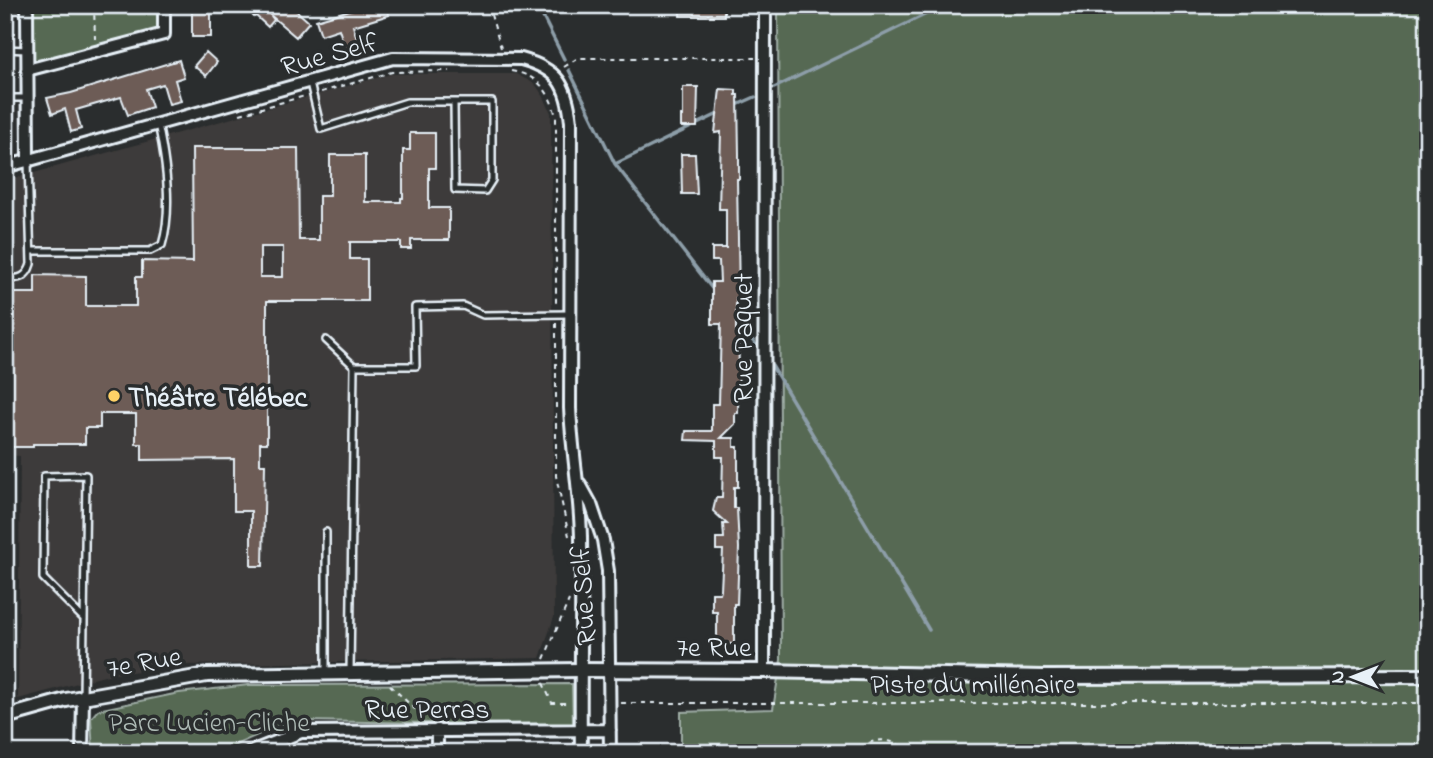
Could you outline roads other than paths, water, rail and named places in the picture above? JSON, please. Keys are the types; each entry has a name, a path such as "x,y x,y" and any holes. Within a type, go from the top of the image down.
{"street":[{"path":"27,5 28,162"},
{"path":"27,70 164,34 164,5"},
{"name":"Rue Paquet","path":"764,671 765,5"},
{"name":"Rue Self","path":"5,167 393,58 505,58 539,64 555,75 569,100 571,122 572,448 578,480 581,537 581,753"},
{"name":"Rue Self","path":"578,480 591,504 603,540 608,571 610,753"},
{"name":"7e Rue","path":"5,717 83,697 207,675 580,670 1043,677 1428,676"},
{"path":"82,753 83,697"},
{"path":"437,730 438,753"},
{"name":"Rue Perras","path":"248,753 301,732 610,730"}],"lane":[{"path":"5,49 27,50"},
{"path":"310,82 321,129 407,102 454,102 492,102 492,180 485,191 455,190 454,102"},
{"path":"5,98 28,98"},
{"path":"31,251 150,251 162,245 166,225 166,159 158,124"},
{"path":"5,279 23,277 28,273 31,251 28,162"},
{"path":"326,340 354,366 416,366 415,307 463,306 483,315 571,314"},
{"path":"351,673 354,366"},
{"path":"83,697 86,475 44,476 43,578 84,619"},
{"path":"326,532 326,674"}],"waterway":[{"path":"537,5 564,59"},
{"path":"774,88 945,5"},
{"path":"569,70 615,164 714,291"},
{"path":"737,105 755,97"},
{"path":"615,164 720,113"},
{"path":"734,316 756,345"},
{"path":"772,366 929,630"}],"place":[{"name":"Théâtre Télébec","path":"114,396"}],"park label":[{"name":"Parc Lucien-Cliche","path":"209,721"}]}
